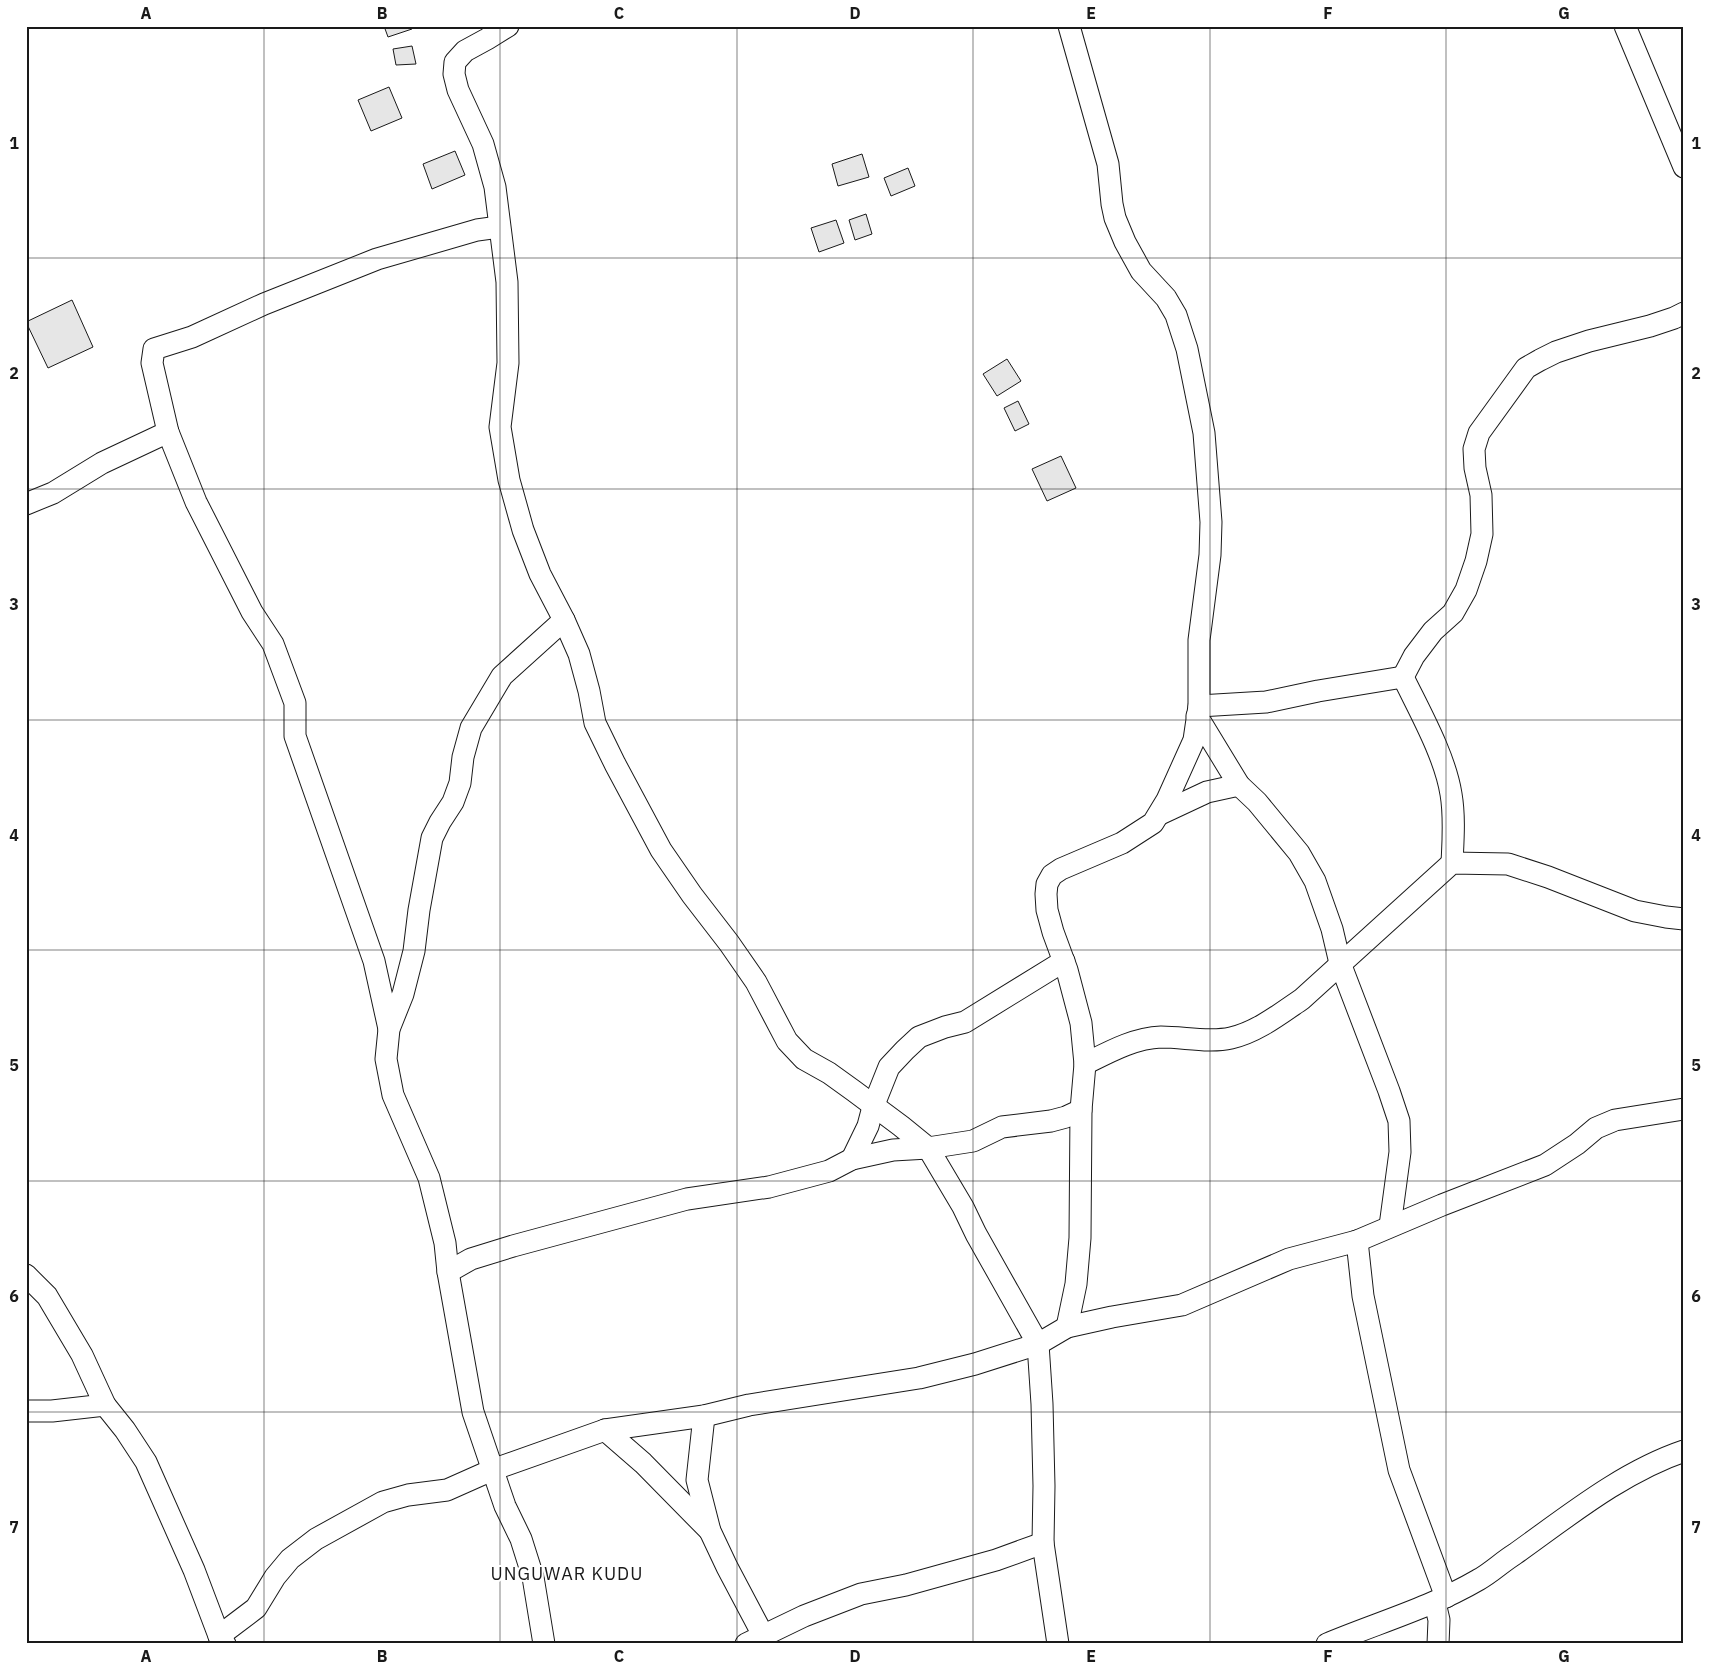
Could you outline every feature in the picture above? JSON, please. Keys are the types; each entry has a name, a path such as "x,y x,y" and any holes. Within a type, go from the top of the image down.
{"street":[{"path":"508,26 488,39 465,50 455,62 454,74 458,90 483,144 495,187 508,282 508,363 500,427 507,471 523,530 536,565 579,654 595,723 661,850 756,982 787,1041 804,1059 829,1073 928,1148 963,1207 976,1234 1038,1344 1042,1404 1043,1543 1058,1644"},
{"path":"1067,1328 1076,1284 1080,1238 1081,1110 1085,1064 1081,1023 1064,961 1047,910 1047,884 1052,875 1061,869 1122,843 1153,824 1160,814 1194,740 1198,711 1199,640 1210,555 1211,522 1204,433 1187,348 1176,315 1166,298 1141,270 1125,242 1115,218 1108,164 1069,26"},
{"path":"1625,26 1684,168"},
{"path":"389,1029 374,961 295,736 295,703 273,644 252,612 196,502 168,432 152,363 154,350 192,337 264,304 377,259 477,230 500,226"},
{"path":"1403,677 1414,656 1433,631 1453,613 1466,590 1476,561 1482,534 1481,495 1474,468 1474,449 1480,432 1526,368 1540,360 1580,344 1620,332 1650,326 1684,313"},
{"path":"26,504 53,493 102,463 168,432"},
{"path":"544,1644 533,1577 521,1539 505,1506 473,1412 448,1272 445,1243 429,1178 393,1095 386,1059 389,1029 404,994 414,952 419,910 432,838 453,802 460,783 463,757 471,728 502,676 564,620"},
{"path":"1198,711 1266,702 1403,677"},
{"path":"1403,677 1438,749 1451,794 1453,828 1452,863"},
{"path":"1198,711 1239,785 1257,802 1299,853 1315,881 1332,929 1340,963 1389,1090 1399,1122 1400,1152 1397,1186 1390,1226"},
{"path":"1160,814 1207,792 1239,785"},
{"path":"1085,1064 1114,1049 1136,1042 1159,1037 1231,1038 1274,1018 1302,999 1452,863 1508,864 1548,877 1635,911 1684,919"},
{"path":"852,1159 868,1126 873,1107 889,1067 920,1037 945,1027 965,1022 1064,961"},
{"path":"26,1275 47,1296 82,1356 105,1405 126,1430 146,1462 194,1570 222,1640 256,1608 275,1577 285,1565 316,1540 383,1502 408,1495 448,1490 492,1470 605,1430 704,1416 749,1405 918,1378 975,1364 1038,1344 1067,1328 1112,1316 1182,1305 1289,1259 1357,1241 1390,1226 1545,1165 1596,1128 1609,1122 1684,1109"},
{"path":"448,1272 471,1259 512,1246 687,1199 769,1187 829,1171 852,1159 893,1150 928,1148 973,1141 1002,1127 1051,1121 1081,1110"},
{"path":"1357,1241 1363,1296 1399,1470 1440,1600 1438,1644"},
{"path":"26,1411 61,1410 105,1405"},
{"path":"704,1416 698,1480 710,1531 727,1567 755,1640 804,1616 861,1594 906,1585 996,1560 1043,1543"},
{"path":"605,1430 643,1463 710,1531"},
{"path":"1327,1644 1369,1626 1440,1600 1479,1580 1563,1519 1626,1478 1658,1461 1684,1451"}],"building":[{"path":"384,26 411,26 412,29 388,37"},
{"path":"412,46 416,64 396,65 393,49"},
{"path":"389,87 402,118 371,131 358,100"},
{"path":"455,151 465,175 432,189 423,164"},
{"path":"862,154 869,177 838,186 832,164"},
{"path":"908,168 915,186 891,196 884,178"},
{"path":"866,214 872,234 855,240 849,220"},
{"path":"836,220 844,243 819,252 811,228"},
{"path":"72,300 93,347 48,368 26,322"},
{"path":"1007,359 1021,381 997,396 983,374"},
{"path":"1018,401 1029,424 1015,431 1004,408"},
{"path":"1061,456 1076,488 1047,501 1032,469"}],"district":[{"name":"UNGUWAR KUDU","path":"567,1574"}]}
